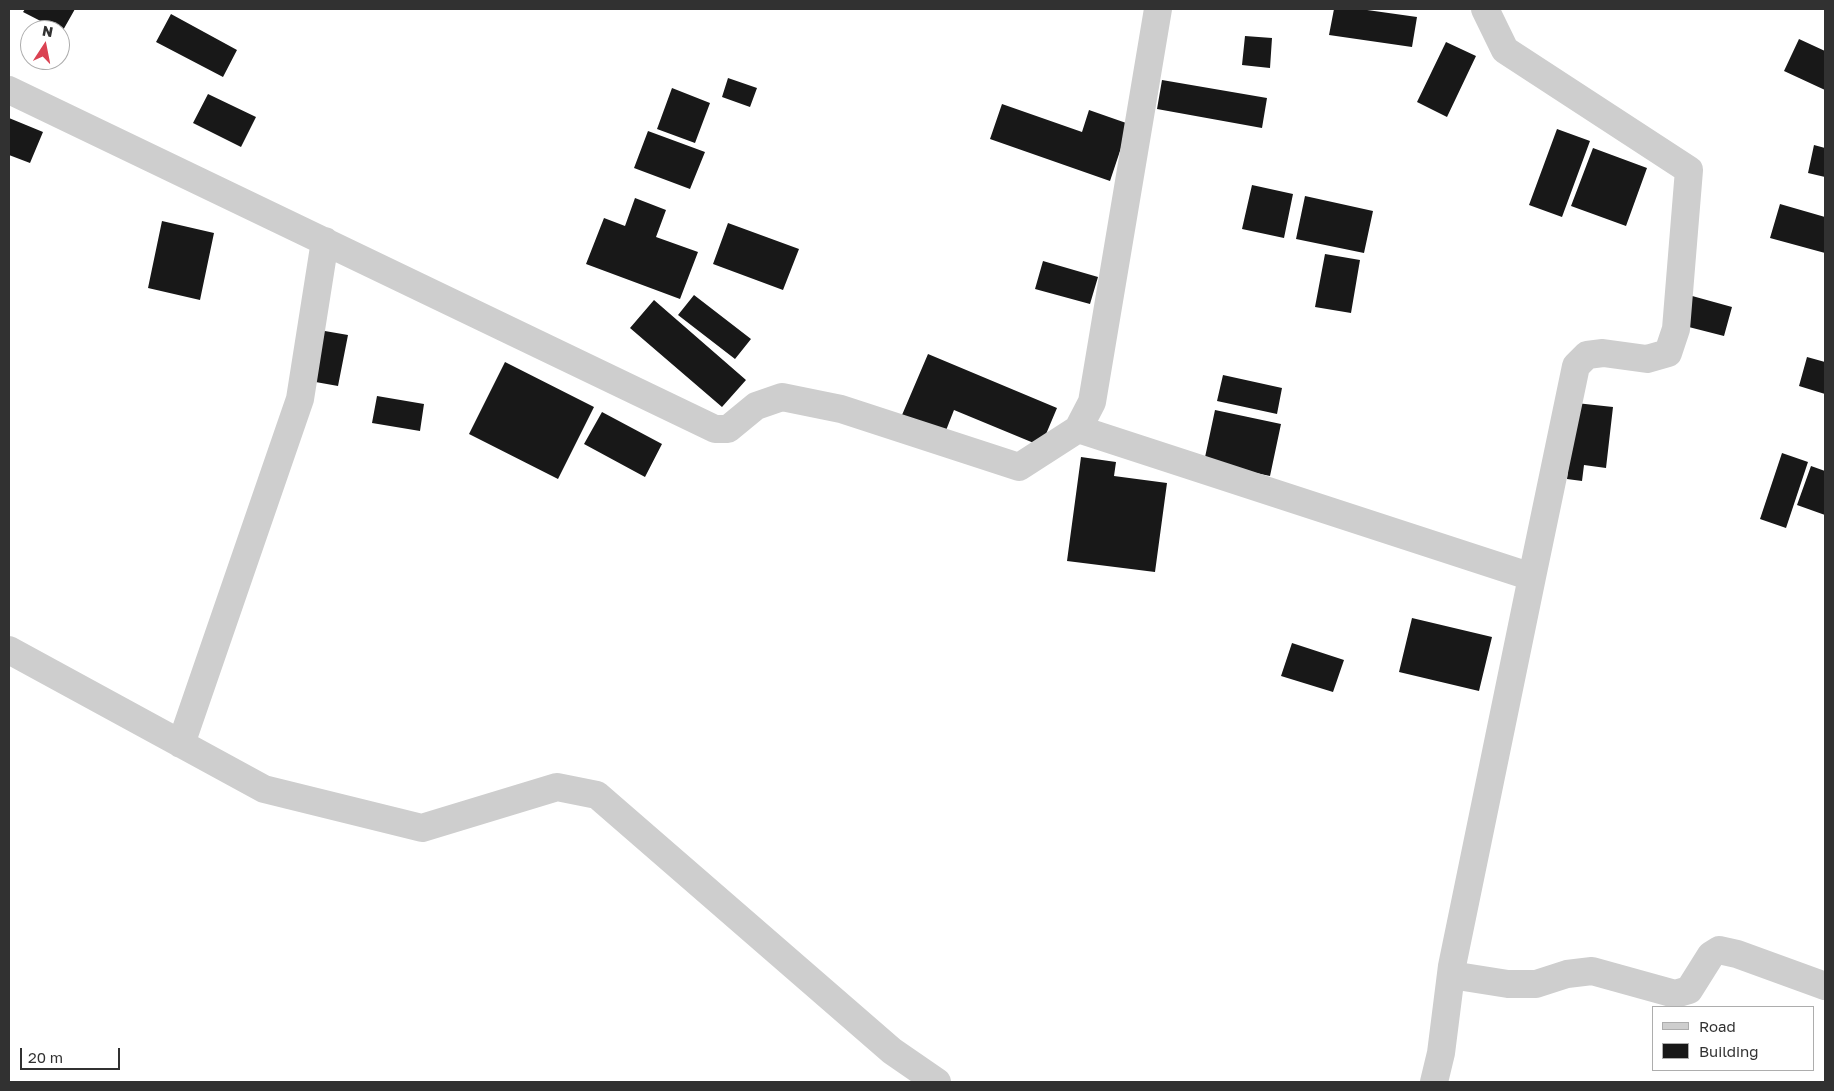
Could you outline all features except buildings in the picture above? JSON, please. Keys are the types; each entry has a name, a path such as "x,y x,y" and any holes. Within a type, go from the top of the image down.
{"street":[{"path":"9,90 715,428 728,429 756,406 782,397 841,409 1020,467 1078,429 1092,402 1158,9"},
{"path":"1434,1082 1441,1053 1451,975 1576,366 1587,355 1603,353 1647,359 1668,353 1676,329 1689,170 1505,50 1485,9"},
{"path":"181,744 300,399 325,241"},
{"path":"1078,429 1532,577"},
{"path":"9,650 264,789 422,828 556,787 597,795 892,1051 937,1082"},
{"path":"1451,975 1508,984 1536,984 1566,974 1592,971 1675,994 1689,990 1712,955 1719,950 1737,954 1825,986"}]}
